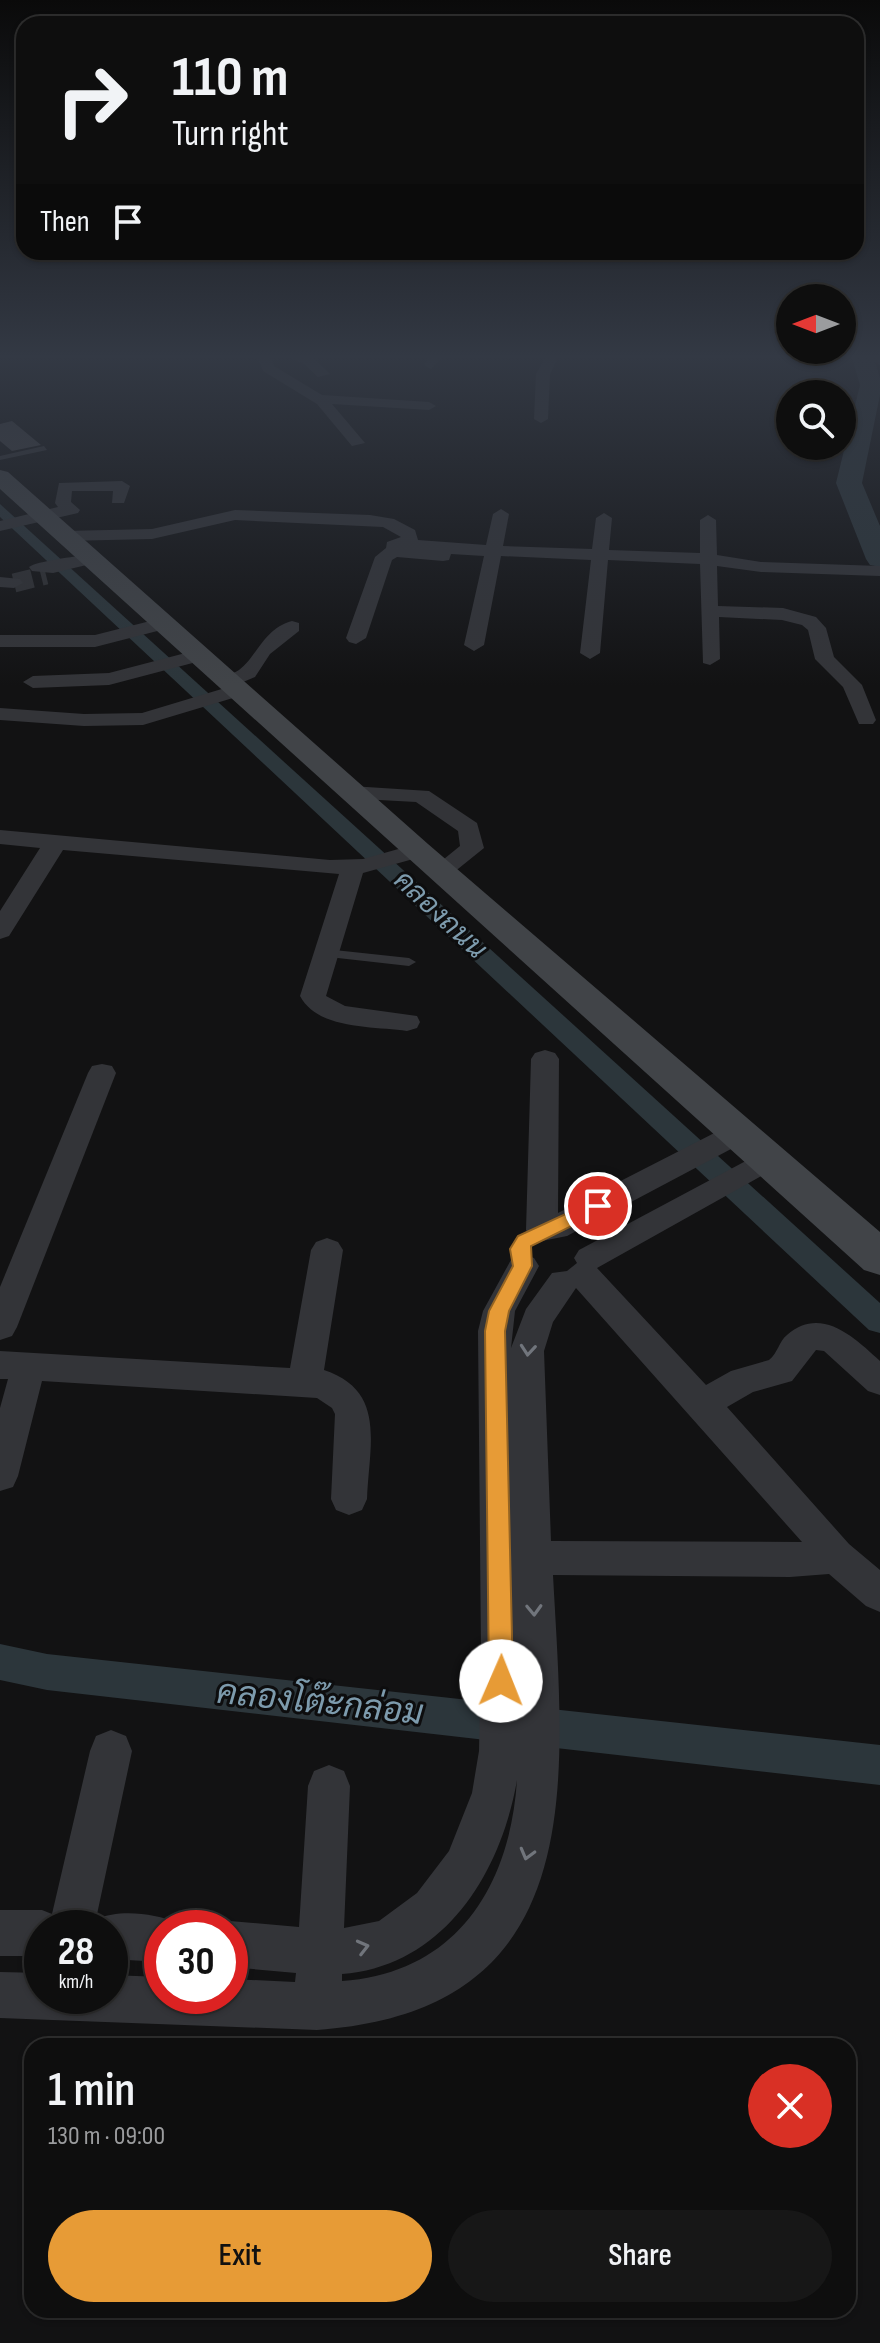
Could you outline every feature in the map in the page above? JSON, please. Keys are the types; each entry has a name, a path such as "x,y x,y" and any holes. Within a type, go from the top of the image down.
{"street":[{"path":"0,477 47,545 153,623 351,793 728,1138 880,1258"},
{"path":"47,545 72,510 63,503 65,486 76,478 123,477"},
{"path":"65,486 122,486 118,500"},
{"path":"474,645 501,514"},
{"path":"47,545 152,534 235,515 395,517 409,534 406,548"},
{"path":"590,653 604,518"},
{"path":"708,520 710,659"},
{"path":"211,521 364,528 376,531 406,548 493,555 879,571"},
{"path":"356,638 384,557 406,548"},
{"path":"710,611 783,614 809,621 817,628 825,659 852,685 866,720"},
{"path":"0,641 95,641 153,623"},
{"path":"0,714 112,721 143,719 190,707 229,689 248,673 263,650 292,627"},
{"path":"33,682 109,679 192,657"},
{"path":"0,837 358,867 472,848 469,828 421,796 351,793"},
{"path":"0,931 55,843"},
{"path":"358,867 325,953 313,996 318,1005 341,1014 407,1022"},
{"path":"545,1059 540,1157 549,1229"},
{"path":"0,1327 102,1073"},
{"path":"0,1995 317,2006 398,1996 430,1983 457,1966 473,1949 505,1910 521,1874 533,1832 517,1773 519,1652 516,1558 495,1331 499,1311 523,1266 520,1249 532,1234 549,1229 728,1138"},
{"path":"516,1558 527,1351 538,1318 579,1271 668,1214 760,1163"},
{"path":"637,1185 668,1214"},
{"path":"549,1229 578,1237 579,1271 783,1492 836,1556 880,1594"},
{"path":"305,1383 327,1250"},
{"path":"523,1266 539,1279 579,1271"},
{"path":"702,1404 743,1381 780,1371 789,1363 797,1345 812,1336 833,1339 880,1381"},
{"path":"0,1476 14,1366 323,1384 347,1399 352,1414 349,1499"},
{"path":"516,1558 790,1560 836,1556"},
{"path":"75,1910 111,1751"},
{"path":"248,1945 358,1950 392,1939 426,1917 451,1888 517,1773"},
{"path":"317,2006 329,1786"},
{"path":"0,1933 24,1933"}],"lane":[{"path":"325,953 409,962"}],"waterway":[{"path":"853,467 849,483 880,559"},
{"name":"คลองถนน","path":"0,509 880,1321"},
{"name":"คลองโต๊ะกล่อม","path":"0,1662 47,1672 880,1765"}],"tunnel":[{"path":"14,583 46,575"}],"route":[{"path":"501,1681 493,1362 499,1311 523,1266 519,1257 525,1241 532,1234 556,1228 598,1206"}]}
